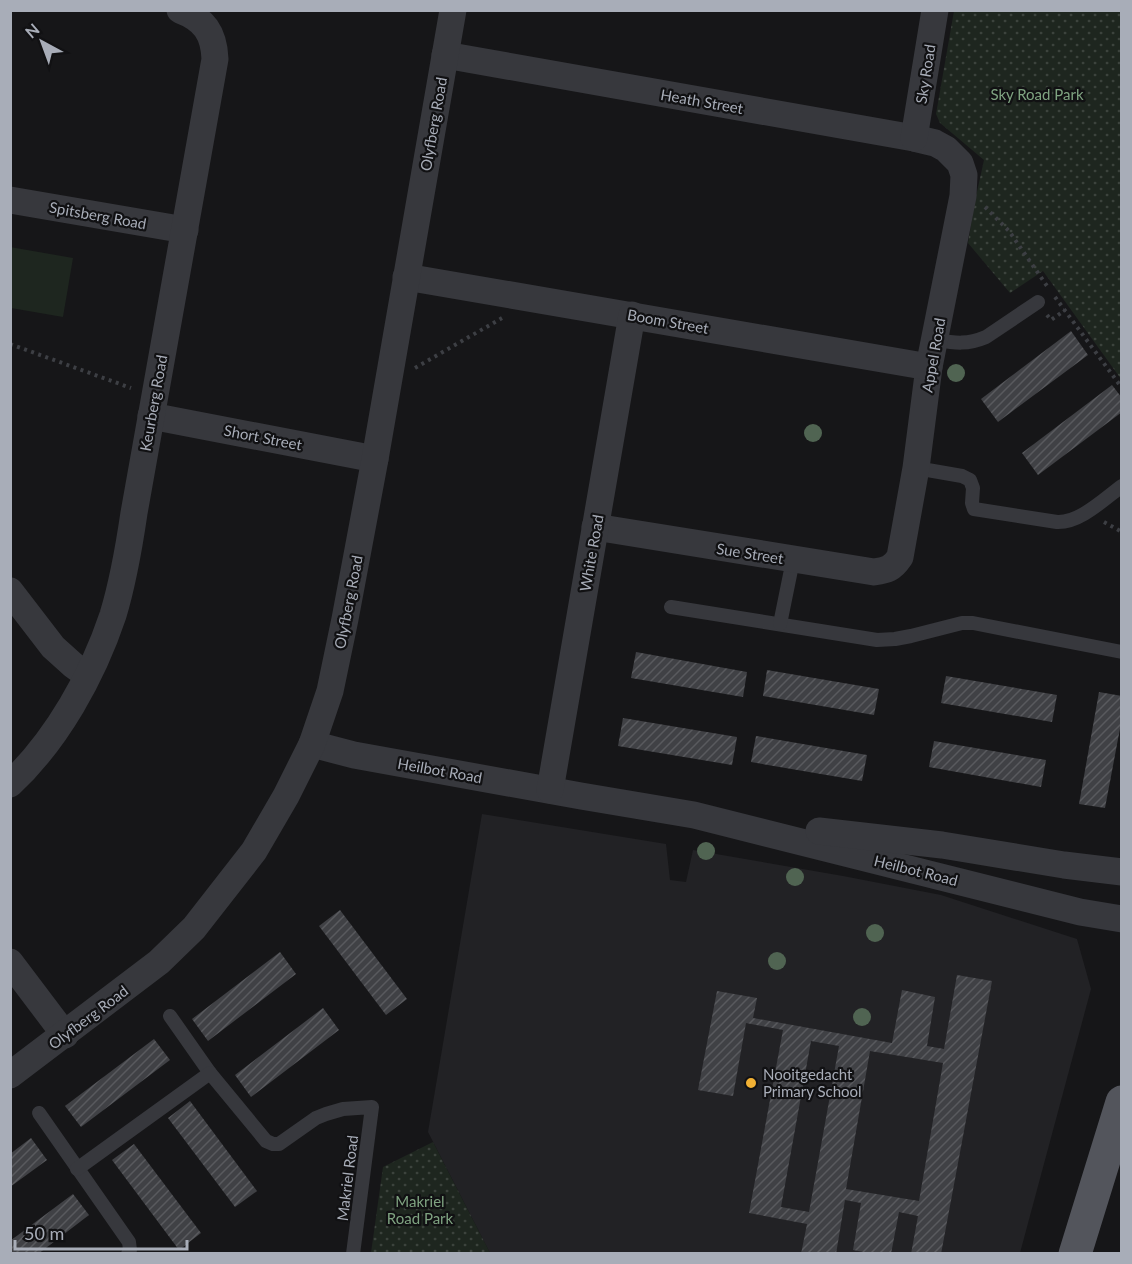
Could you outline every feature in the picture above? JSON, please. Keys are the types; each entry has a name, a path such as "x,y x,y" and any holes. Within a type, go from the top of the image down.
{"main road":[{"path":"1075,1254 1122,1102"}],"street":[{"name":"Keurberg Road","path":"10,784 37,755 57,728 87,675 113,614 127,560 215,58 215,47 205,27 198,19 180,10"},
{"name":"Olyfberg Road","path":"10,1075 159,962 194,928 254,851 286,796 312,744 330,691 347,608 453,10"},
{"name":"Sky Road","path":"914,138 935,10"},
{"name":"Heath Street","path":"445,55 914,138 935,143 954,157"},
{"name":"Appel Road","path":"900,557 916,468 929,368 963,196 963,168 954,157"},
{"name":"Spitsberg Road","path":"10,200 185,230"},
{"name":"Boom Street","path":"406,277 929,368"},
{"name":"White Road","path":"550,790 632,315"},
{"name":"Short Street","path":"153,406 375,459"},
{"name":"Sue Street","path":"595,527 874,572 886,570 895,565 900,557"},
{"path":"10,591 53,647 87,675"},
{"name":"Heilbot Road","path":"312,744 354,754 694,815 1080,912 1122,919"},
{"name":"Heilbot Road","path":"711,819 942,845 1122,872"},
{"path":"10,962 65,1035"}],"lane":[{"path":"935,340 968,343 986,337 1038,302"},
{"path":"916,468 962,476 970,480 974,488 972,503 974,509 1057,522 1071,521 1122,486"},
{"path":"780,624 793,560"},
{"path":"671,607 878,640 896,639 962,623 973,623 1122,652"},
{"path":"77,1169 210,1073 170,1016"},
{"name":"Makriel Road","path":"210,1073 266,1141 273,1144 279,1144 316,1118 336,1110 372,1107 353,1254"},
{"path":"39,1113 129,1242 128,1254"}],"path":[{"path":"390,371 416,368 508,315 524,297"},
{"path":"10,344 112,380 153,406"}],"shaded area":[{"name":"Nooitgedacht Primary School","path":"482,814 666,844 670,880 686,882 693,850 941,895 1077,939 1091,989 1020,1253 490,1253 428,1132"}],"green space":[{"name":"Sky Road Park","path":"954,11 1121,11 1121,379 1043,271 1010,293 968,243 984,160 940,123 936,114"},
{"path":"10,247 73,258 63,317 11,308"},
{"name":"Makriel Road Park","path":"433,1142 490,1253 371,1253 383,1167"}],"building":[{"path":"1071,331 1088,355 998,422 981,399"},
{"path":"1112,385 1122,398 1122,412 1038,475 1022,453"},
{"path":"636,652 747,672 743,697 631,678"},
{"path":"767,670 879,689 874,715 763,696"},
{"path":"946,676 1057,695 1052,722 941,703"},
{"path":"1099,692 1122,696 1122,718 1105,808 1079,804"},
{"path":"623,718 737,737 732,765 618,746"},
{"path":"756,736 867,755 862,781 751,762"},
{"path":"934,741 1046,760 1041,787 929,767"},
{"path":"340,910 407,999 386,1015 319,926"},
{"path":"280,952 296,974 208,1041 192,1019"},
{"path":"957,975 992,981 941,1254 911,1254 918,1216 899,1212 891,1254 853,1250 861,1203 845,1200 836,1254 801,1254 807,1224 749,1213 783,1030 746,1023 733,1096 698,1090 717,991 757,998 753,1018 892,1043 902,990 935,997 927,1046 944,1049","holes":["811,1041 839,1046 809,1212 781,1207","870,1051 943,1063 919,1201 846,1189"]},
{"path":"323,1008 339,1030 251,1097 235,1075"},
{"path":"154,1039 170,1060 81,1127 65,1106"},
{"path":"190,1101 257,1191 235,1207 168,1118"},
{"path":"31,1138 47,1160 10,1187 10,1154"},
{"path":"134,1144 201,1233 179,1250 112,1160"},
{"path":"73,1194 89,1215 38,1254 10,1254 10,1241"}],"place":[{"name":"Nooitgedacht Primary School","path":"751,1083"}]}
